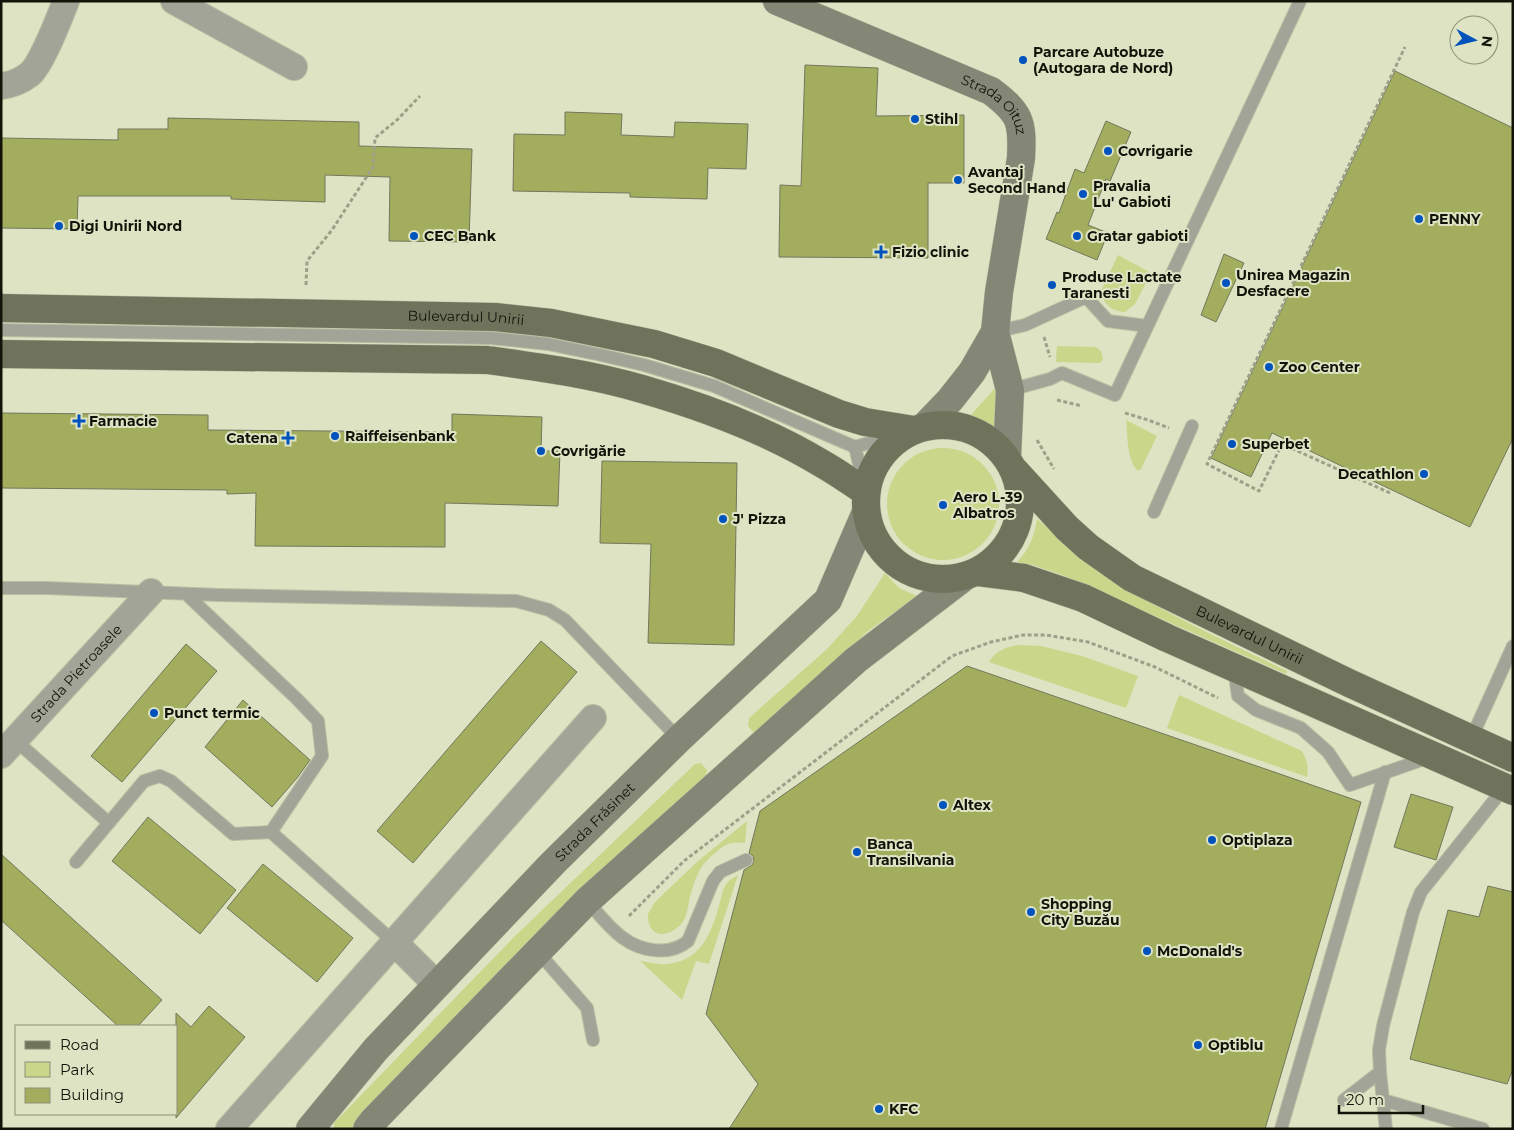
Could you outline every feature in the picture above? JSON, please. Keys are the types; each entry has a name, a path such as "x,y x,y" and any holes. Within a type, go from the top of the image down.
{"main road":[{"name":"Strada Oituz","path":"777,1 991,90 1008,104 1018,117 1022,135 1021,158 999,292 995,332 1010,390 1011,464"},
{"name":"Bulevardul Unirii","path":"1,308 495,317 551,323 654,344 716,363 840,414 865,422 919,428"},
{"name":"Strada Oituz","path":"919,428 950,400 972,372 995,332"},
{"path":"1,354 488,360 541,367 642,388 751,428 821,463 866,502"},
{"path":"368,1129 380,1114 587,901 856,660 970,575 1001,554 1016,529 1021,500 1011,464 984,436 970,430 956,425 919,428 896,440 882,454 872,472 866,502 871,533 882,550 897,565 916,575 937,580 970,575 1024,578 1083,598 1509,790"},
{"name":"Bulevardul Unirii","path":"1011,464 1045,506 1074,534 1088,547 1132,578 1349,683 1513,758"},
{"name":"Strada Frăsinet","path":"310,1129 376,1048 553,862 679,739 828,600 866,502"}],"street":[{"path":"1,86 20,82 31,73 40,60 66,1"},
{"path":"174,1 294,67"},
{"name":"Strada Pietroasele","path":"8,747 151,592"},
{"path":"229,1129 593,718"},
{"path":"395,942 437,985"}],"lane":[{"path":"1010,390 1062,373 1115,394 1300,1"},
{"path":"995,332 1025,325 1086,297 1108,321 1147,326"},
{"path":"1,330 481,337 548,344 644,365 714,386 855,447 919,428"},
{"path":"1154,512 1190,431"},
{"path":"855,447 866,502"},
{"path":"1,588 516,601 549,610 564,620 679,739"},
{"path":"186,594 297,698 318,721 322,756 271,832"},
{"path":"1471,739 1513,646"},
{"path":"1234,667 1238,696 1256,710 1301,728 1328,752 1350,785 1433,756"},
{"path":"8,747 109,823"},
{"path":"1281,1129 1385,772"},
{"path":"76,862 144,781 160,776 171,781 233,834 271,832 395,942"},
{"path":"1386,1129 1379,1050 1383,1026 1413,912 1421,892 1509,790"},
{"path":"587,901 623,938 663,952 682,946 688,940 713,881 720,872 746,860"},
{"path":"538,952 587,1008 593,1040"},
{"path":"1344,1100 1380,1072"},
{"path":"1383,1100 1483,1129"}],"path":[{"path":"1390,493 1282,444 1259,491 1207,464 1405,47"},
{"path":"305,314 308,261 332,230 373,167 375,138 397,120 420,96"},
{"path":"1038,319 1050,354 1050,378 1042,399 1061,400 1086,407"},
{"path":"1124,413 1190,431"},
{"path":"1035,433 1037,441 1057,475"},
{"path":"614,930 684,862 952,656 991,642 1023,635 1046,635 1088,642 1155,667"}],"green space":[{"path":"1118,255 1151,273 1135,304 1125,312 1110,307 1100,293"},
{"path":"1057,346 1096,347 1101,351 1103,359 1100,363 1056,362"},
{"path":"995,388 999,390 1001,427 986,425 972,419 971,415"},
{"path":"1126,420 1157,436 1141,469 1138,471 1129,454"},
{"path":"943,448 964,452 983,464 995,483 999,504 995,525 983,544 964,556 943,560 922,556 903,544 891,525 887,504 891,483 903,464 922,452"},
{"path":"1037,519 1086,560 1118,583 1222,640 1287,671 1286,674 1062,575 1033,565 1017,562 1031,542"},
{"path":"885,573 899,588 917,596 868,631 759,733 754,733 748,726 749,718 827,649 857,616"},
{"path":"1018,645 1041,646 1082,656 1138,676 1126,708 989,662 1001,650"},
{"path":"1179,695 1302,751 1307,764 1307,777 1167,728"},
{"path":"701,763 707,770 706,776 525,951 354,1129 334,1129 334,1123 514,937 695,764"},
{"path":"747,821 745,843 735,842 725,846 700,869 686,915 681,924 667,933 662,934 653,931 649,923 648,914 655,902 698,861"},
{"path":"738,875 709,964 696,961 682,1000 640,961 666,964 678,962 696,952 712,927 724,888 729,881"}],"building":[{"path":"805,65 878,68 876,116 964,115 964,183 928,183 928,258 779,257 780,185 801,186"},
{"name":"PENNY","path":"1395,71 1513,128 1513,438 1470,527 1272,433 1251,477 1211,458"},
{"path":"565,112 622,114 621,135 674,137 675,122 748,124 746,169 708,168 707,199 630,197 630,193 513,191 514,134 565,135"},
{"path":"168,118 359,122 359,146 472,149 469,242 389,241 390,177 325,175 325,202 231,199 231,196 78,196 77,229 1,228 1,138 118,140 118,129 168,129"},
{"path":"1106,121 1131,132 1110,181 1106,179 1088,225 1108,233 1097,260 1046,239 1057,212 1059,213 1075,169 1084,173"},
{"path":"1224,254 1244,263 1216,322 1201,315"},
{"path":"1,413 208,415 208,430 452,432 452,414 542,417 541,451 560,451 558,506 445,503 445,547 255,546 256,493 227,494 227,490 1,488"},
{"path":"602,461 737,463 734,645 648,643 651,544 600,543"},
{"path":"541,641 577,672 413,863 377,831"},
{"name":"Punct termic","path":"186,644 217,671 122,782 91,756"},
{"name":"Shopping City Buzău","path":"967,666 1361,802 1265,1129 729,1129 758,1084 706,1014 744,870 752,865 754,861 753,856 749,853 760,811"},
{"path":"243,700 310,760 272,807 205,747"},
{"path":"1411,794 1453,807 1436,860 1394,847"},
{"path":"148,817 236,890 200,934 112,861"},
{"path":"1,854 162,1000 139,1025 117,1025 1,920"},
{"path":"263,864 353,938 317,982 227,908"},
{"path":"1488,886 1513,892 1513,1069 1507,1084 1410,1059 1448,910 1479,917"},
{"path":"209,1006 245,1037 176,1118 176,1115 178,1115 178,1025 176,1025 176,1013 191,1027"}],"place":[{"name":"Parcare Autobuze (Autogara de Nord)","path":"1023,60"},
{"name":"Stihl","path":"915,119"},
{"name":"Covrigarie","path":"1108,151"},
{"name":"Avantaj Second Hand","path":"958,180"},
{"name":"Pravalia Lu' Gabioti","path":"1083,194"},
{"name":"PENNY","path":"1419,219"},
{"name":"Digi Unirii Nord","path":"59,226"},
{"name":"CEC Bank","path":"414,236"},
{"name":"Gratar gabioti","path":"1077,236"},
{"name":"Fizio clinic","path":"881,252"},
{"name":"Unirea Magazin Desfacere","path":"1226,283"},
{"name":"Produse Lactate Taranesti","path":"1052,285"},
{"name":"Zoo Center","path":"1269,367"},
{"name":"Farmacie","path":"79,421"},
{"name":"Raiffeisenbank","path":"335,436"},
{"name":"Catena","path":"288,438"},
{"name":"Superbet","path":"1232,444"},
{"name":"Covrigărie","path":"541,451"},
{"name":"Decathlon","path":"1424,474"},
{"name":"Aero L-39 Albatros","path":"943,505"},
{"name":"J' Pizza","path":"723,519"},
{"name":"Punct termic","path":"154,713"},
{"name":"Altex","path":"943,805"},
{"name":"Optiplaza","path":"1212,840"},
{"name":"Banca Transilvania","path":"857,852"},
{"name":"Shopping City Buzău","path":"1031,912"},
{"name":"McDonald's","path":"1147,951"},
{"name":"Optiblu","path":"1198,1045"},
{"name":"KFC","path":"879,1109"}]}
